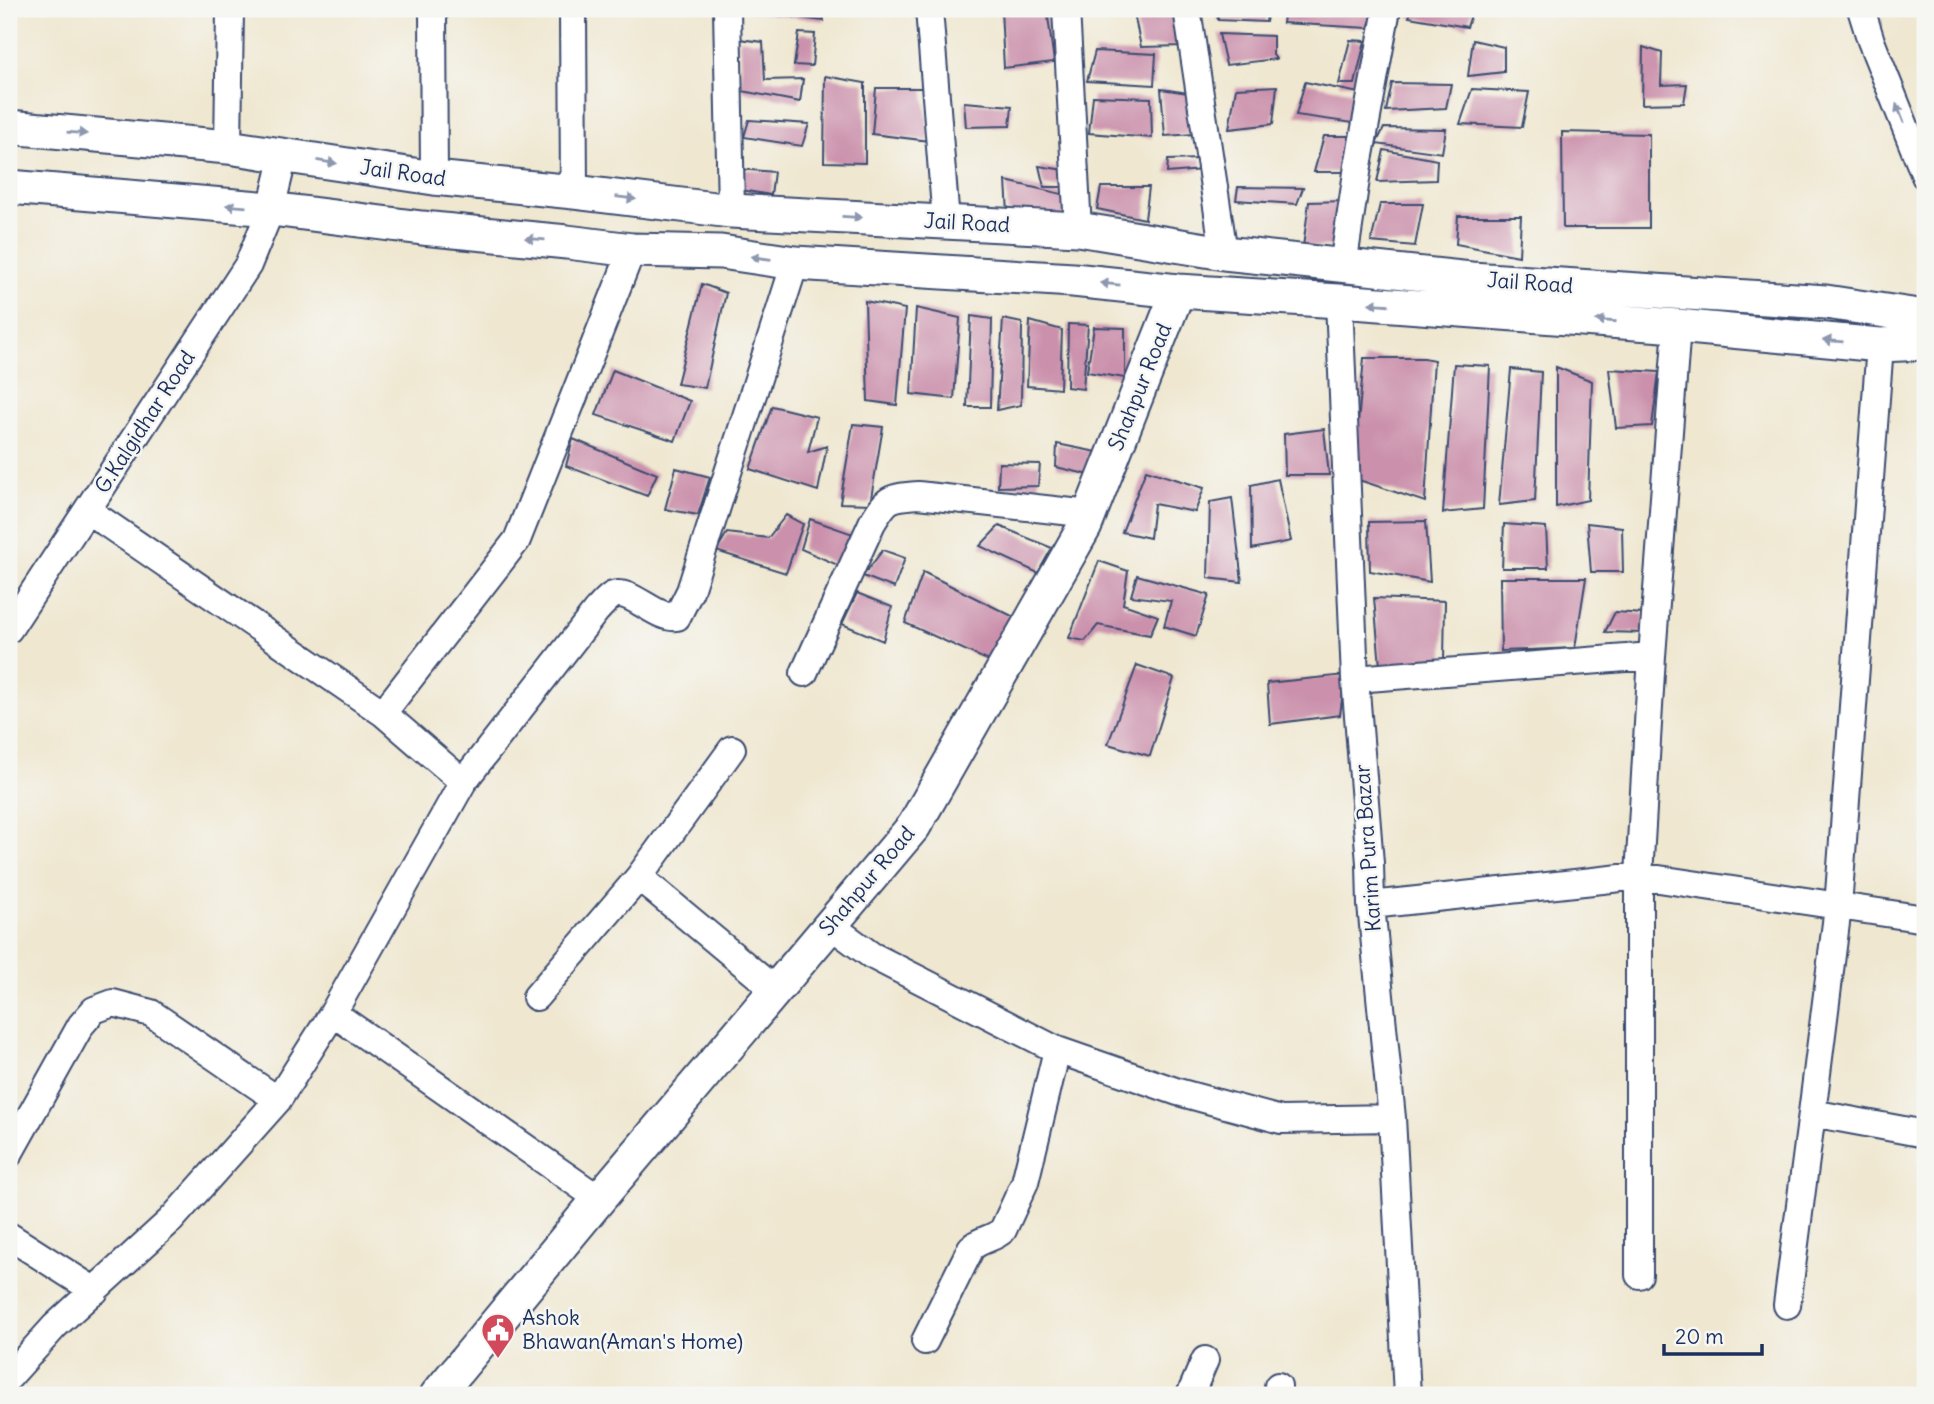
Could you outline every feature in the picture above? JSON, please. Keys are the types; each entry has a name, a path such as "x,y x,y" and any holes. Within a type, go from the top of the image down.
{"street":[{"path":"228,147 230,9"},
{"path":"433,9 434,178"},
{"path":"573,9 574,192"},
{"path":"727,9 732,211"},
{"path":"929,9 946,222"},
{"path":"1066,9 1078,229"},
{"path":"1187,9 1224,253"},
{"path":"1343,265 1357,166 1387,9"},
{"path":"1861,9 1871,41 1925,176"},
{"name":"Jail Road","path":"9,127 228,147 434,178 732,211 1078,229 1224,253 1485,280 1826,302 1925,317"},
{"name":"G.Kalgidhar Road","path":"9,629 248,265 271,209 284,155"},
{"name":"Jail Road","path":"9,187 271,209 632,250 721,252 795,263 1073,280 1178,291 1677,326 1880,345 1925,343"},
{"path":"383,713 517,540 632,250"},
{"path":"9,1377 55,1326 172,1220 278,1100 333,1013 463,782 596,611 613,595 621,594 664,616 673,618 680,613 690,591 795,263"},
{"name":"Shahpur Road","path":"437,1395 914,826 1085,526 1178,291"},
{"name":"Karim Pura Bazar","path":"1339,301 1355,679 1371,905 1392,1118 1407,1395"},
{"path":"1639,1275 1639,876 1652,656 1677,326"},
{"path":"1787,1305 1838,907 1880,345"},
{"path":"804,673 872,523 883,505 895,497 918,495 1090,514"},
{"path":"87,510 383,713 463,782"},
{"path":"1355,679 1652,656"},
{"path":"536,997 639,877 732,749"},
{"path":"1371,905 1639,876 1925,919"},
{"path":"639,877 775,990"},
{"path":"830,925 871,956 1057,1050 1178,1092 1282,1120 1392,1118"},
{"path":"9,1154 81,1024 94,1010 113,1003 151,1013 278,1100"},
{"path":"333,1013 599,1199"},
{"path":"925,1341 971,1248 977,1242 1003,1230 1025,1182 1057,1050"},
{"path":"1812,1113 1925,1134"},
{"path":"9,1236 95,1291"},
{"path":"1190,1395 1205,1360"}],"building":[{"path":"822,9 824,21 747,11"},
{"path":"1001,9 1047,9 1054,62 1004,68"},
{"path":"1176,9 1184,46 1141,47 1134,13"},
{"path":"1217,9 1268,9 1266,22 1218,20"},
{"path":"1285,9 1375,9 1368,28 1283,23"},
{"path":"1412,9 1473,9 1467,27 1409,17"},
{"path":"799,33 815,34 812,66 794,65"},
{"path":"1219,34 1273,36 1273,55 1276,59 1226,65"},
{"path":"739,39 763,42 765,80 803,79 800,102 742,91"},
{"path":"1350,40 1365,41 1355,84 1339,84"},
{"path":"1473,40 1504,47 1504,72 1468,76"},
{"path":"1643,47 1662,53 1661,85 1687,84 1684,103 1642,104"},
{"path":"1095,51 1156,54 1154,85 1087,81"},
{"path":"825,76 865,83 865,163 824,162"},
{"path":"1305,82 1359,93 1353,123 1296,115"},
{"path":"1392,83 1451,84 1446,108 1386,111"},
{"path":"1277,86 1273,124 1229,129 1236,88"},
{"path":"876,88 923,88 930,141 872,134"},
{"path":"1161,89 1188,93 1195,134 1165,136"},
{"path":"1472,89 1529,92 1522,127 1460,124"},
{"path":"1093,96 1151,98 1152,138 1089,133"},
{"path":"964,102 1012,106 1010,126 966,127"},
{"path":"749,120 809,124 802,146 744,137"},
{"path":"1384,128 1446,129 1442,153 1376,144"},
{"path":"1562,132 1649,134 1649,228 1563,228"},
{"path":"1324,136 1350,136 1345,172 1314,172"},
{"path":"1384,150 1437,160 1436,180 1377,182"},
{"path":"1201,159 1202,170 1167,173 1168,160"},
{"path":"1039,166 1064,170 1069,187 1044,187"},
{"path":"738,169 774,172 771,195 735,189"},
{"path":"1006,181 1066,195 1070,222 1008,213"},
{"path":"1101,187 1149,187 1145,219 1097,209"},
{"path":"1238,187 1303,188 1297,204 1236,200"},
{"path":"1346,201 1332,247 1303,247 1309,202"},
{"path":"1380,204 1423,204 1415,246 1371,242"},
{"path":"1458,216 1521,216 1519,256 1456,244"},
{"path":"702,284 726,293 705,388 677,384"},
{"path":"865,301 905,309 897,405 868,401"},
{"path":"916,308 960,318 954,399 911,394"},
{"path":"971,316 992,319 990,407 967,407"},
{"path":"1003,319 1022,323 1021,405 997,410"},
{"path":"1030,321 1062,330 1060,389 1027,386"},
{"path":"1068,324 1088,325 1083,389 1067,387"},
{"path":"1094,327 1125,328 1125,378 1087,372"},
{"path":"1364,358 1434,360 1425,502 1353,478"},
{"path":"1454,364 1490,366 1483,509 1443,513"},
{"path":"1556,367 1592,381 1588,500 1556,507"},
{"path":"1511,369 1541,372 1535,501 1499,505"},
{"path":"1609,369 1659,372 1652,426 1616,428"},
{"path":"613,370 690,401 675,441 596,415"},
{"path":"772,406 817,417 808,452 827,446 818,491 750,469"},
{"path":"853,424 883,427 870,504 840,503"},
{"path":"1324,429 1329,475 1285,475 1284,434"},
{"path":"573,439 657,474 647,496 566,466"},
{"path":"1057,444 1097,452 1090,475 1056,467"},
{"path":"999,463 1040,464 1038,486 998,487"},
{"path":"676,468 710,477 698,515 665,509"},
{"path":"1146,470 1204,488 1195,512 1154,504 1150,538 1122,532"},
{"path":"1278,479 1291,541 1252,549 1251,485"},
{"path":"1232,498 1242,582 1208,578 1210,502"},
{"path":"786,515 803,524 786,573 716,551 727,533 768,538"},
{"path":"810,519 853,534 842,567 801,549"},
{"path":"1426,521 1430,582 1370,571 1369,522"},
{"path":"1587,523 1622,527 1623,572 1591,572"},
{"path":"1504,524 1546,527 1548,568 1502,568"},
{"path":"999,526 1052,548 1038,573 980,546"},
{"path":"883,550 905,558 894,588 863,576"},
{"path":"1099,561 1128,571 1123,604 1158,616 1150,635 1098,625 1085,641 1069,638"},
{"path":"923,572 1014,617 989,661 905,623"},
{"path":"1137,575 1209,595 1196,636 1164,626 1171,601 1131,596"},
{"path":"1500,578 1586,578 1575,648 1501,651"},
{"path":"857,593 892,607 883,641 842,624"},
{"path":"1374,598 1445,601 1444,660 1380,666"},
{"path":"1615,612 1644,614 1645,633 1605,632"},
{"path":"1137,665 1174,678 1150,756 1108,744"},
{"path":"1345,675 1340,715 1270,724 1267,683"}],"place":[{"name":"Ashok Bhawan(Aman's Home)","path":"498,1360"}]}
